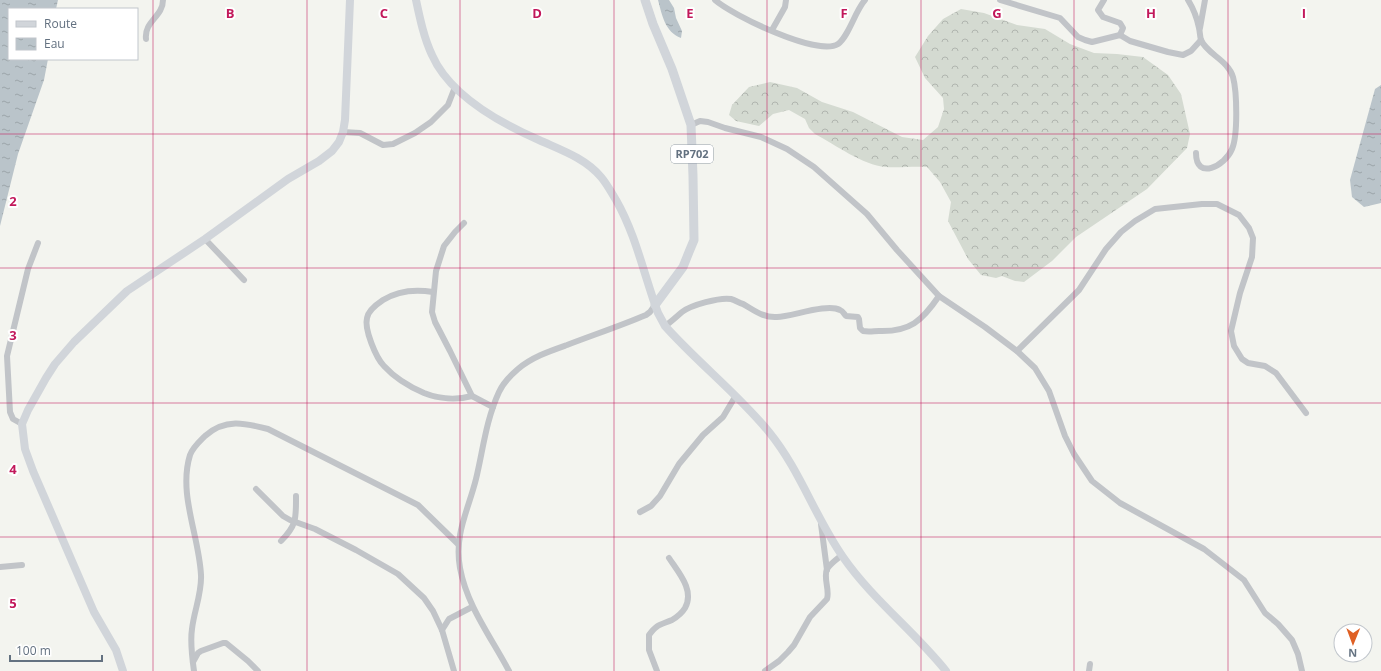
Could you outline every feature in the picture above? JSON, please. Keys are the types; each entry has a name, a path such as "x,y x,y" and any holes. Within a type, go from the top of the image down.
{"main road":[{"path":"123,671 116,650 94,612 33,471 25,449 22,424 28,410 55,364 87,328 127,291 205,240 288,179 319,161 332,151 339,142 343,132 345,120 349,55 350,0"},
{"path":"416,0 424,36 432,57 442,73 455,87 487,113 513,129 576,157 591,166 601,177 627,220 658,314 665,326 769,432 790,462 820,518 853,571 922,643 946,671"},
{"name":"RP702","path":"645,0 652,24 672,69 691,125 693,176 694,240 683,267 655,305"}],"street":[{"path":"146,39 146,30 149,24 160,12 163,0"},
{"path":"715,0 722,3 737,15 797,41 825,48 833,46 842,40 865,0"},
{"path":"772,30 785,7 786,0"},
{"path":"1000,0 1060,18 1078,37 1092,42 1120,35 1130,41 1183,55 1191,51 1201,40"},
{"path":"1104,0 1098,10 1103,17 1120,23 1123,28 1120,35"},
{"path":"1188,0 1192,6 1200,30 1201,40 1228,67 1233,77 1236,104 1232,150 1220,165 1209,169 1203,168 1198,165 1196,153"},
{"path":"1200,30 1205,0"},
{"path":"343,132 360,133 383,145 393,144 415,133 431,122 448,105 455,87"},
{"path":"691,125 700,121 708,122 761,137 788,149 814,166 867,214 897,250 939,296 1017,350 1035,368 1049,390 1065,436 1082,467 1092,481 1120,503 1204,549 1244,580 1266,613 1292,640 1298,654 1302,671"},
{"path":"1017,350 1079,290 1106,249 1121,232 1135,221 1155,209 1202,204 1217,204 1239,215 1249,228 1253,238 1252,257 1240,293 1231,331 1234,346 1242,359 1248,363 1265,366 1276,373 1306,413"},
{"path":"464,223 444,246 436,271 431,307 434,322 472,396 493,407"},
{"path":"205,240 244,280"},
{"path":"22,424 13,419 10,412 7,356 28,269 38,243"},
{"path":"433,292 422,290 407,291 388,297 380,302 368,314 366,319 369,335 383,365 399,378 425,393 447,398 466,398 472,396"},
{"path":"665,326 682,312 691,307 707,302 726,299 733,300 760,314 771,317 782,317 803,312 836,308 846,316 858,317 860,328 863,331 892,331 910,327 918,322 939,296"},
{"path":"509,671 472,607 466,592 460,568 458,544 462,524 476,479 489,418 499,390 506,380 525,363 541,355 646,315 655,305"},
{"path":"640,512 651,506 660,496 679,464 703,435 723,417 736,397"},
{"path":"194,671 192,663 191,630 201,583 197,545 187,494 187,474 190,454 195,446 212,430 223,425 241,423 268,429 418,505 458,544"},
{"path":"256,489 283,516 336,539 398,574 424,598 433,611 442,630 454,671"},
{"path":"281,541 292,529 296,496"},
{"path":"765,671 779,661 788,652 794,645 810,617 828,599 829,595 826,577 827,570 820,518"},
{"path":"827,570 842,555"},
{"path":"657,671 649,650 649,635 658,624 672,620 683,612 689,599 687,588 668,558"},
{"path":"0,567 22,564"},
{"path":"437,620 449,619 472,607"},
{"path":"442,630 449,619"},
{"path":"192,663 200,651 226,643 258,671"},
{"path":"1089,671 1090,664"}],"green space":[{"path":"961,9 984,13 1017,25 1045,29 1070,44 1094,53 1143,57 1168,75 1181,94 1190,134 1187,148 1147,189 1076,237 1052,261 1024,282 1015,281 1002,276 996,278 981,275 968,259 948,221 951,202 940,182 927,167 886,167 868,163 849,154 815,134 809,128 805,119 789,110 773,114 759,126 736,121 729,115 732,105 749,87 770,82 797,88 822,102 853,112 902,137 923,140 938,127 944,109 943,98 925,78 915,57 928,36 943,19"}],"water":[{"path":"0,0 58,0 56,8 8,8 8,60 48,60 44,80 18,154 0,226"},
{"path":"658,0 669,0 674,8 676,18 682,31 681,38 671,32 665,22"},
{"path":"1381,85 1381,203 1364,207 1352,197 1350,180 1375,89"}]}
